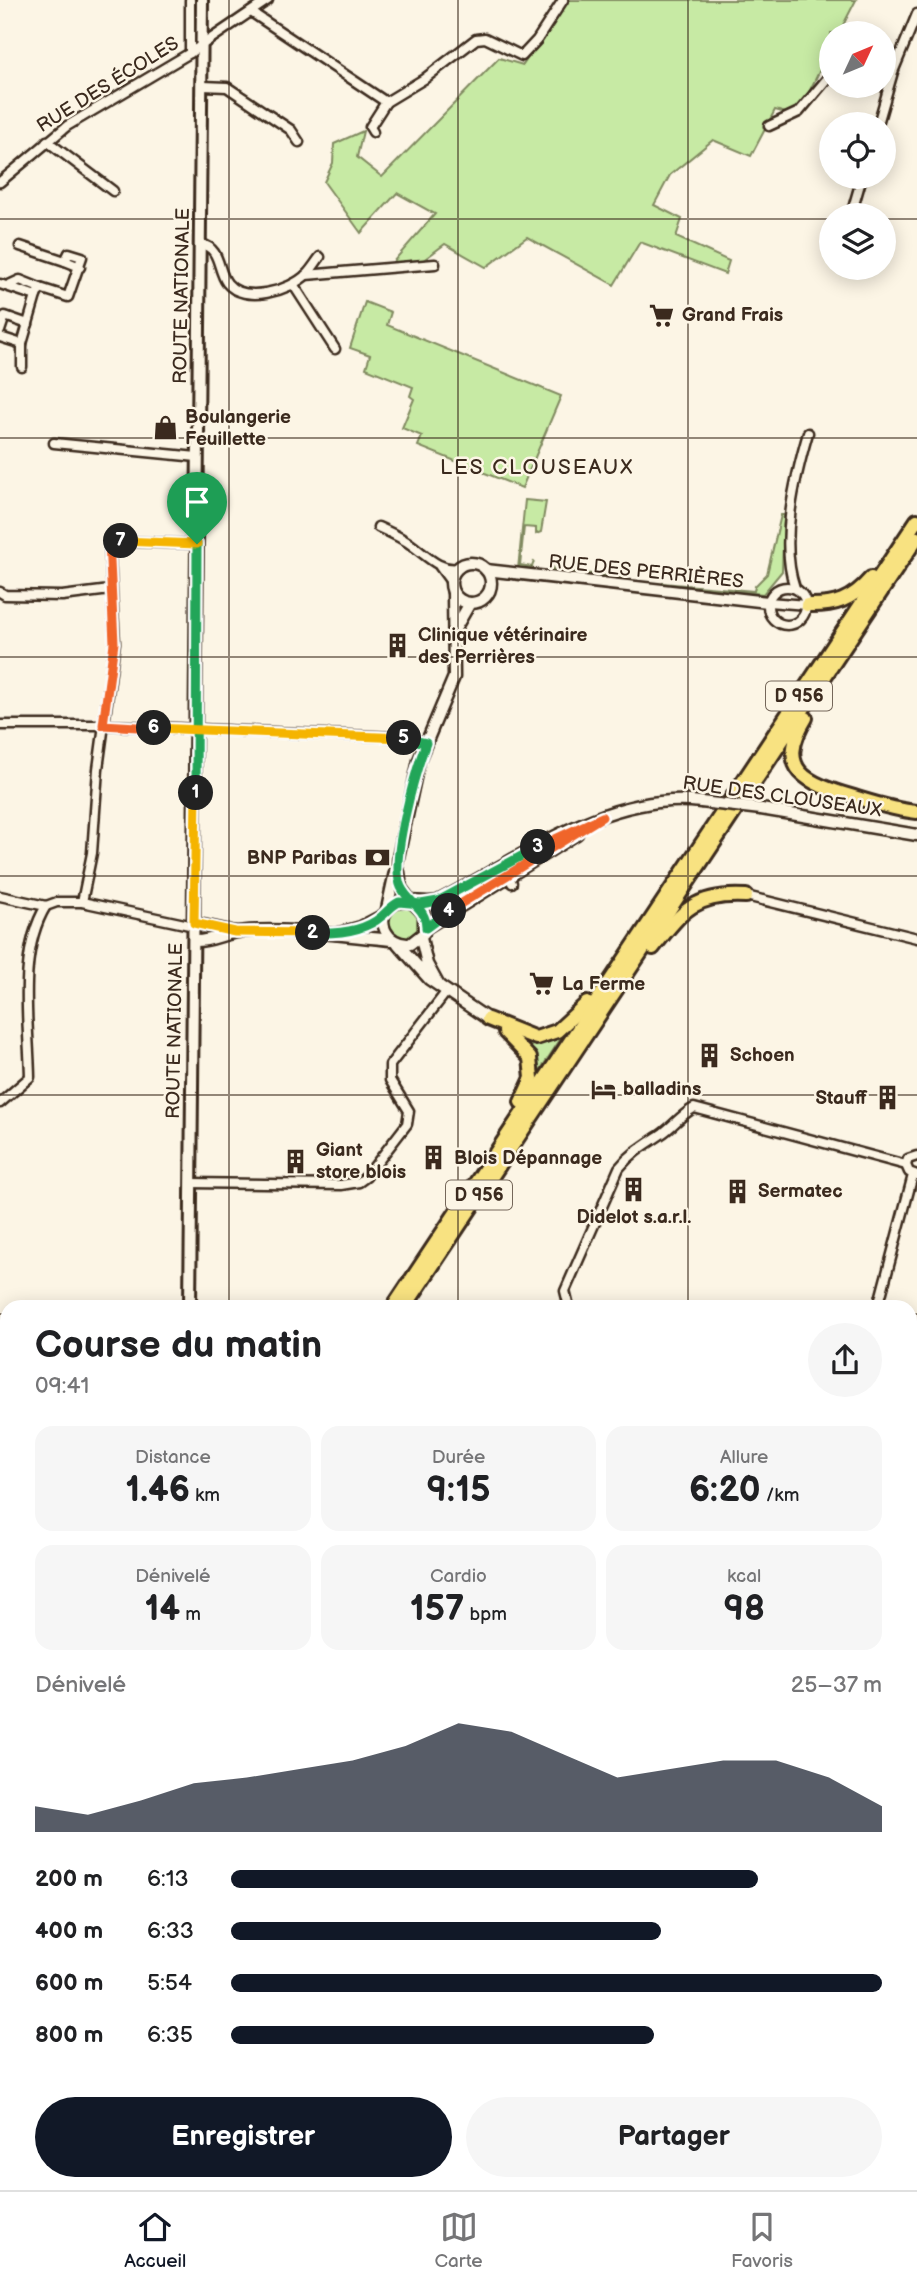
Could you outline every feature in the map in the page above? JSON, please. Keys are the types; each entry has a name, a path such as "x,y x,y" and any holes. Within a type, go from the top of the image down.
{"highway":[{"name":"D 956","path":"410,1300 811,696 913,535 917,520"},
{"name":"D 956","path":"398,1300 652,918 913,535"},
{"path":"807,605 826,606 850,598 913,535"},
{"name":"D 956","path":"811,696 809,713 792,750 796,765 806,779 842,793 917,812"},
{"name":"D 956","path":"608,1002 692,904 711,897 746,896"},
{"name":"D 956","path":"488,1019 536,1038 557,1031 582,1009 652,918"},
{"name":"D 956","path":"488,1019 516,1041 530,1058 531,1077 506,1136"}],"main road":[{"name":"ROUTE NATIONALE","path":"190,1300 202,0"}],"street":[{"path":"190,0 191,53"},
{"name":"RUE DES ÉCOLES","path":"0,182 47,141 101,104 191,53 268,0"},
{"path":"373,132 370,127 386,102 425,79 476,39 485,38 522,56 537,40 563,0"},
{"path":"251,12 386,102"},
{"path":"896,57 917,14"},
{"path":"203,86 227,87 291,130 299,142"},
{"path":"769,126 799,112 819,88"},
{"path":"47,141 113,191"},
{"path":"201,244 216,253 227,282 242,294 257,294 293,284 306,275 320,257"},
{"path":"3,285 68,297 82,257 69,253 65,261 20,246"},
{"path":"306,275 435,264"},
{"path":"293,284 335,349"},
{"path":"22,367 22,344 38,292"},
{"path":"0,331 5,316 28,324"},
{"path":"0,337 22,344"},
{"path":"789,565 795,588 803,595 807,605 803,617 787,625 772,618 768,603 772,593 781,587 789,565 793,486 808,433"},
{"path":"54,443 151,455 197,457"},
{"path":"378,527 405,540 438,564 452,569 470,564 486,570 491,586 481,601 470,603 457,597 438,564"},
{"path":"82,902 92,853 103,725 114,643 109,541 197,544"},
{"path":"459,568 452,587 454,677 426,743 412,787 398,867 386,913 385,933 429,979 488,1019"},
{"name":"RUE DES PERRIÈRES","path":"486,570 519,576 768,603"},
{"name":"RUE DES PERRIÈRES","path":"491,586 519,576"},
{"path":"781,587 795,588"},
{"path":"0,592 5,595 62,596 110,590"},
{"path":"454,633 461,614 470,603"},
{"path":"768,603 807,605"},
{"path":"0,725 103,725 197,731 305,733 394,737 426,743"},
{"name":"RUE DES CLOUSEAUX","path":"423,933 513,872 602,817 654,802 701,802 761,809 917,835"},
{"path":"398,867 401,888 424,914 423,933 427,964 444,989"},
{"name":"RUE DES CLOUSEAUX","path":"413,903 438,901 513,872"},
{"path":"0,896 47,906 57,902 82,902 235,932 336,934 410,944 423,933"},
{"path":"746,896 917,938"},
{"path":"336,934 361,927 399,902 413,903"},
{"path":"0,1104 30,1077 28,971 39,918 47,906"},
{"path":"194,941 208,941 235,932"},
{"path":"191,1183 341,1185 359,1182 366,1177 407,1124 409,1111 390,1080 390,1065 444,989"},
{"path":"567,1300 565,1291 619,1168 632,1153 694,1108 906,1165 915,1175 880,1300"},
{"path":"906,1165 908,1159 917,1156"}],"green space":[{"path":"567,0 856,0 845,21 819,21 819,72 797,116 775,110 751,156 713,140 670,175 654,205 682,219 676,237 729,261 725,274 640,242 614,285 527,237 486,267 445,244 410,270 392,263 435,214 397,193 361,233 324,182 333,163 334,144 363,131 357,157 382,177 499,58 523,65"},
{"path":"365,302 391,312 387,325 561,396 522,488 418,446 422,436 402,428 414,399 410,396 413,387 366,368 370,355 350,348"},
{"path":"525,500 546,502 541,532 536,534 536,528 524,527 520,565 532,567 531,570 518,569"},
{"path":"781,515 784,515 782,571 763,594 662,583 754,591 755,586 767,574"},
{"path":"553,563 552,569 623,578 546,572"},
{"path":"404,907 415,912 420,923 415,934 404,939 393,934 388,923 393,912"},
{"path":"569,1026 535,1078 527,1042"}],"place":[{"name":"Grand Frais","path":"662,315"},
{"name":"Boulangerie Feuillette","path":"165,428"},
{"name":"Clinique vétérinaire des Perrières","path":"398,646"},
{"name":"BNP Paribas","path":"377,858"},
{"name":"La Ferme","path":"542,984"},
{"name":"Schoen","path":"710,1055"},
{"name":"balladins","path":"603,1089"},
{"name":"Stauff","path":"887,1098"},
{"name":"Blois Dépannage","path":"434,1158"},
{"name":"Giant store blois","path":"296,1161"},
{"name":"Didelot s.a.r.l.","path":"634,1189"},
{"name":"Sermatec","path":"738,1191"}],"district":[{"name":"LES CLOUSEAUX","path":"537,467"}],"route":[{"path":"197,544 109,541 114,643 103,725 197,731 394,737 426,743 412,787 398,867 401,888 412,903 414,904 420,908 424,914 426,928 602,817 544,844 438,901 429,904 414,904 406,901 399,902 368,924 336,934 235,932 194,923 195,822 197,743 197,731 197,710 198,670 197,544"}]}
